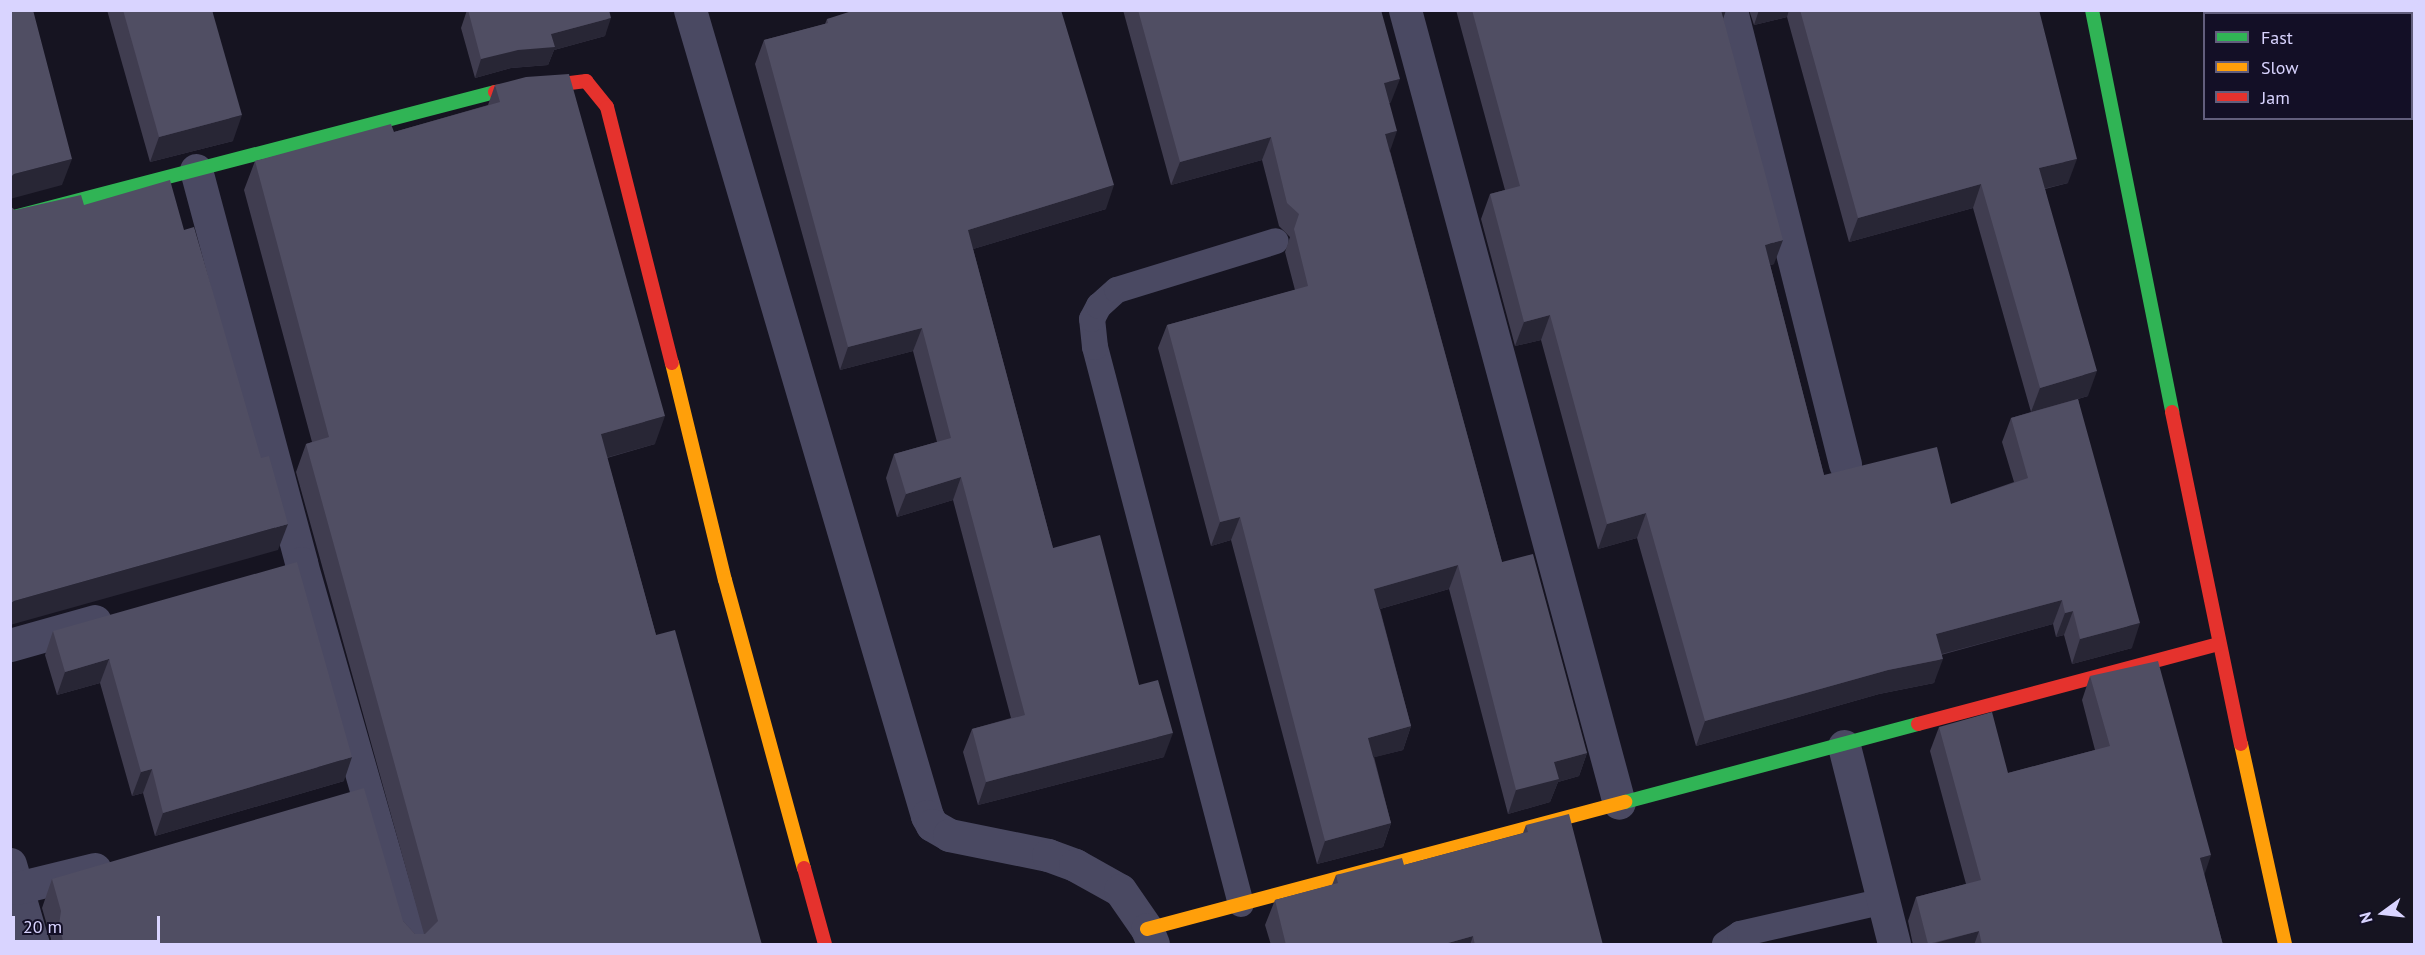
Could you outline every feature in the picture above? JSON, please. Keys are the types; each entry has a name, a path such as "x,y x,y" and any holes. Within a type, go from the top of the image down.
{"street":[{"path":"1405,10 1619,803"},
{"path":"1731,10 1845,464"},
{"path":"2092,10 2219,644 2285,945"},
{"path":"694,11 927,816 932,825 949,835 1048,855 1075,865 1120,890 1150,937 1241,904 1619,803 1844,746 2219,644"},
{"path":"10,218 513,87 569,80 586,81 607,107 725,580 825,945"},
{"path":"196,170 301,563 365,794 410,945"},
{"path":"267,572 301,563"},
{"path":"10,645 122,613"},
{"path":"1844,746 1894,945"},
{"path":"333,803 365,794"},
{"path":"33,945 14,876 125,862"}],"lane":[{"path":"1241,904 1095,347 1092,319 1099,306 1117,290 1276,241"},
{"path":"1725,945 1740,934 1884,901"}],"building":[{"path":"10,10 33,10 72,159 14,174 10,178"},
{"path":"123,10 212,10 242,115 159,137"},
{"path":"468,10 609,10 611,18 551,34 555,47 518,50 481,59"},
{"path":"855,10 880,10 880,12 885,10 1061,10 1114,185 968,230 1053,548 1100,535 1139,685 1158,680 1173,733 986,782 972,729 1025,715 961,477 906,494 894,454 951,438 922,328 848,347 764,40 828,23 827,19"},
{"path":"1138,10 1381,10 1400,79 1384,83 1397,131 1385,134 1502,562 1533,554 1587,753 1554,762 1559,779 1516,790 1458,565 1374,589 1411,726 1368,738 1391,823 1325,841 1240,517 1220,522 1167,325 1308,286 1294,229 1299,214 1287,203 1271,137 1180,162"},
{"path":"1472,10 1721,10 1783,240 1765,245 1824,475 1937,447 1951,504 2028,478 2011,418 2078,399 2140,623 2080,639 2073,611 2065,613 2062,600 1936,634 1943,659 1888,670 1705,721 1646,513 1607,524 1550,315 1524,322 1490,194 1520,186"},
{"path":"1800,10 2039,10 2077,159 2039,168 2097,371 2040,388 1981,184 1858,218"},
{"path":"569,74 665,416 601,434 656,635 675,630 762,945 64,945 59,925 61,911 52,879 364,788 403,921 415,934 425,934 438,921 306,444 329,437 255,161 391,124 394,132 500,102 495,85 526,77"},
{"path":"170,180 184,230 194,227 261,458 269,456 288,524 10,604 10,206 15,210 81,195 84,205"},
{"path":"297,562 352,757 163,813 152,769 141,772 109,659 65,672 53,631"},
{"path":"2158,661 2211,855 2200,858 2223,945 1982,945 1979,931 1928,944 1916,897 1981,880 1939,727 1992,712 2008,773 2110,746 2090,676"},
{"path":"1569,814 1603,945 1475,945 1473,936 1441,945 1286,945 1275,900 1338,883 1336,875 1402,858 1404,865 1528,832 1526,825"}],"traffic: fast":[{"path":"2092,10 2172,412"},
{"path":"10,218 495,92"},
{"path":"1625,802 1918,724"}],"traffic: slow":[{"path":"672,363 725,580 804,868"},
{"path":"2241,744 2285,944"},
{"path":"1147,929 1625,802"}],"traffic: jam":[{"path":"495,92 586,81 607,107 672,363"},
{"path":"2172,412 2241,744"},
{"path":"1918,724 2219,644"},
{"path":"804,868 825,944"}]}
